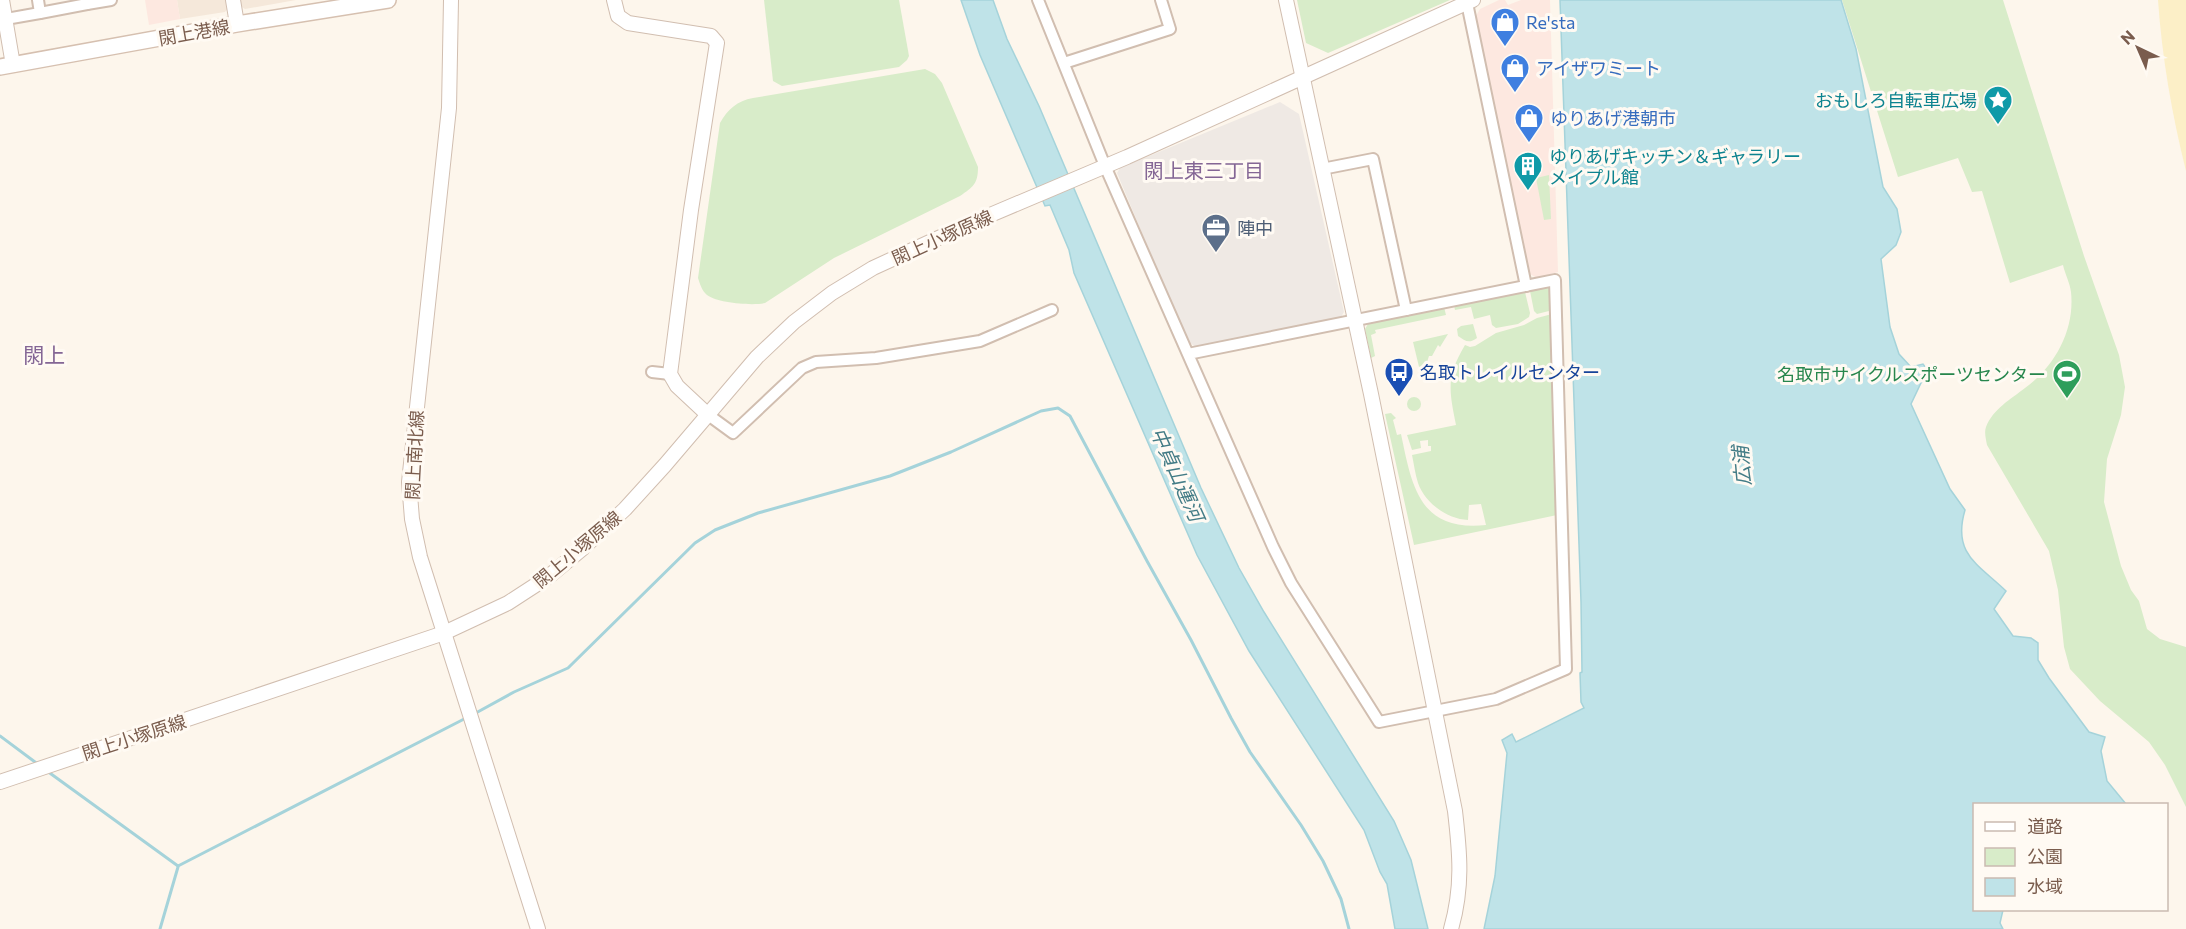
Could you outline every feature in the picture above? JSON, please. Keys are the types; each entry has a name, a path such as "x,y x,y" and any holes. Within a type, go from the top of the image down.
{"main road":[{"name":"閖上港線","path":"7,66 237,24 388,0"}],"street":[{"path":"2,0 7,66"},
{"path":"38,0 40,13"},
{"path":"3,19 87,2 111,0"},
{"path":"233,0 237,24"},
{"name":"閖上南北線","path":"451,0 449,108 409,482 412,519 420,556 538,929"},
{"path":"614,0 618,16 628,23 711,36 717,44 691,210 670,374 676,386 707,414 733,433 802,368 816,362 876,358 980,341 1052,310"},
{"path":"1038,0 1105,166 1273,547 1291,583 1379,722 1497,699 1566,669 1555,280 1188,354"},
{"path":"1064,63 1170,29 1161,0"},
{"path":"1286,0 1436,710 1455,811 1461,861 1460,890 1451,929"},
{"path":"1105,166 1470,1 1526,286"},
{"path":"1322,169 1373,159 1406,310"},
{"name":"閖上小塚原線","path":"0,782 444,633 508,603 548,577 625,509 757,357 794,322 832,293 873,268 1105,166"},
{"path":"652,372 670,374"}],"shaded area":[{"path":"145,0 177,0 180,19 149,25"},
{"path":"177,0 228,0 229,7 225,12 180,19"},
{"path":"238,0 296,0 245,9 239,5"},
{"name":"ゆりあげ港朝市","path":"1499,0 1505,0 1508,5 1521,0 1550,0 1558,272 1537,278 1530,274 1476,16 1480,9"},
{"path":"1280,102 1299,114 1344,312 1341,317 1196,347 1190,343 1170,300 1117,173 1120,168"}],"green space":[{"path":"764,0 899,0 909,56 899,67 782,86 773,81"},
{"path":"1297,0 1450,0 1328,53 1306,43"},
{"name":"名取市サイクルスポーツセンター","path":"1842,0 2003,0 2084,256 2119,355 2125,387 2121,415 2107,459 2104,502 2121,566 2131,590 2139,601 2147,629 2160,639 2186,647 2186,807 2165,765 2149,742 2100,701 2070,669 2064,647 2058,590 2049,551 1987,445 1985,429 1993,415 2036,379 2061,346 2070,320 2071,306 2070,289 2063,265 2010,283 1982,191 1972,192 1958,158 1898,177"},
{"path":"925,69 935,74 942,83 978,167 976,181 971,187 960,196 834,258 765,303 727,302 712,298 705,293 698,278 720,123 726,114 742,101 753,98"},
{"path":"1549,175 1551,219 1544,220 1536,178"},
{"path":"1546,286 1552,290 1553,310 1537,314 1534,311 1530,291"},
{"path":"1525,292 1530,313 1529,317 1518,324 1496,328 1492,325 1490,315 1474,319 1471,307 1455,310 1454,305"},
{"path":"1444,307 1446,315 1375,330 1376,333 1371,335 1375,356 1371,358 1365,329 1368,324"},
{"path":"1552,314 1557,515 1414,545 1385,414 1391,413 1396,418 1393,420 1397,435 1401,434 1410,471 1422,502 1446,521 1464,525 1486,525 1481,504 1469,505 1468,520 1452,517 1431,503 1418,483 1412,455 1431,451 1431,446 1428,446 1428,440 1420,441 1421,448 1412,450 1407,435 1456,425 1451,393 1452,375 1465,345 1475,346 1496,333"},
{"path":"1473,324 1477,338 1467,341 1458,336 1457,329"},
{"path":"1448,334 1440,347 1438,345 1432,356 1429,356 1424,371 1420,371 1413,342"},
{"path":"1411,397 1417,397 1421,404 1417,411 1411,411 1407,407 1407,401"}],"sand":[{"path":"2158,0 2186,0 2186,171 2168,86"}],"water":[{"name":"中貞山運河","path":"961,0 993,0 1007,39 1039,106 1201,488 1239,568 1264,612 1394,821 1411,860 1428,929 1395,929 1387,884 1364,830 1249,651 1197,555 1074,273 1069,250 1050,205 1045,206 980,55"},
{"name":"広浦","path":"1560,0 1841,0 1856,49 1883,187 1897,209 1901,232 1896,245 1881,259 1890,327 1899,354 1911,367 1923,364 1930,373 1921,383 1911,404 1950,489 1965,510 1962,537 1965,548 1977,565 2006,591 1994,609 2013,636 2031,638 2038,643 2038,660 2049,678 2089,732 2105,737 2101,751 2107,781 2125,803 1973,803 1973,911 2003,911 2000,923 2003,929 1484,929 1495,876 1507,753 1502,740 1512,734 1516,742 1584,708 1581,702 1580,673 1582,672"}],"waterway":[{"path":"474,714 514,692 568,668 695,543 715,530 758,513 890,476 951,452 1041,411 1058,408 1070,416 1250,752 1323,861 1341,899 1349,929"},
{"path":"47,771 178,866 468,717"},
{"path":"0,736 39,765"},
{"path":"160,929 178,867"}],"place":[{"name":"Re'sta","path":"1505,48"},
{"name":"アイザワミート","path":"1515,94"},
{"name":"おもしろ自転車広場","path":"1998,126"},
{"name":"ゆりあげ港朝市","path":"1529,144"},
{"name":"ゆりあげキッチン＆ギャラリー メイプル館","path":"1528,192"},
{"name":"陣中","path":"1216,254"},
{"name":"名取トレイルセンター","path":"1399,398"},
{"name":"名取市サイクルスポーツセンター","path":"2067,400"}],"district":[{"name":"閖上東三丁目","path":"1204,170"},
{"name":"閖上","path":"44,354"}]}
